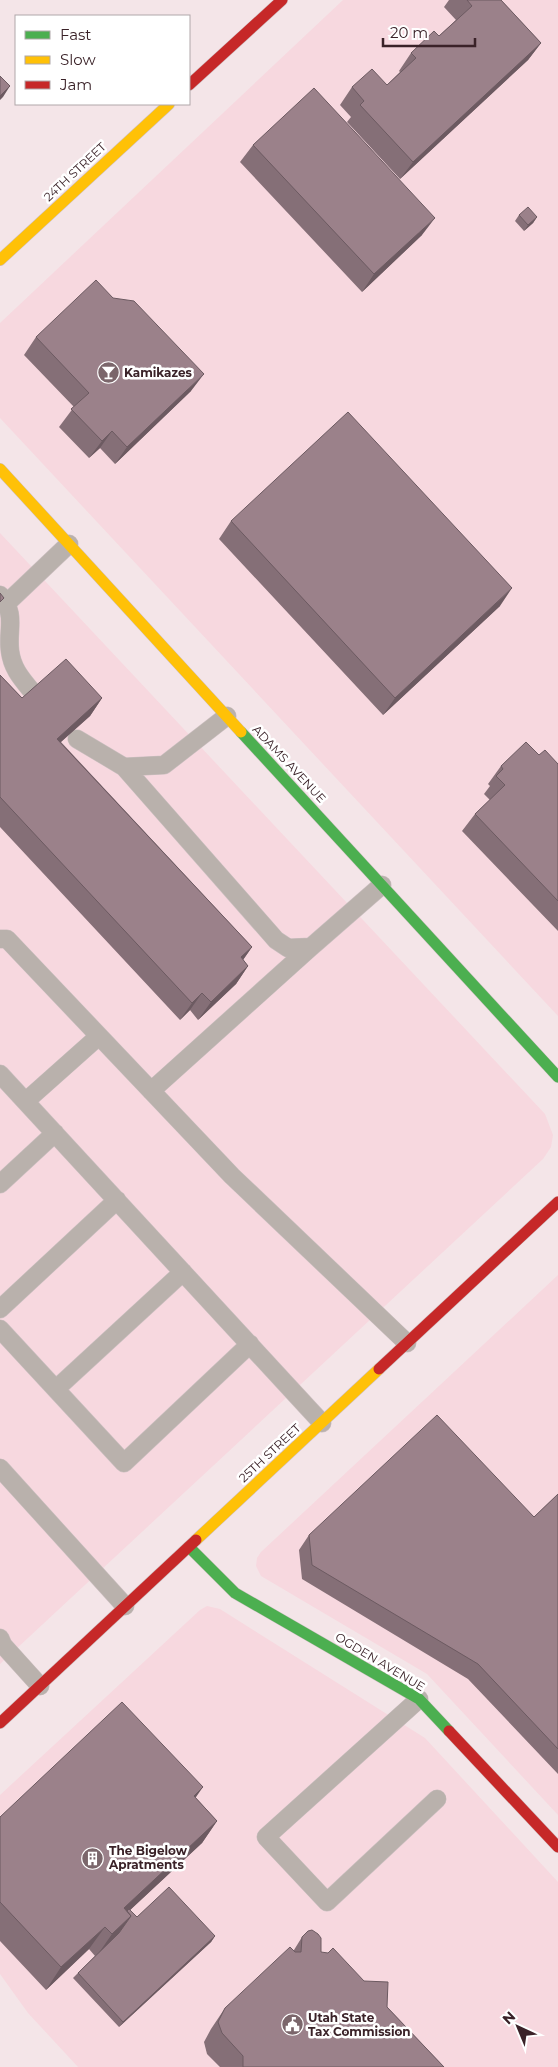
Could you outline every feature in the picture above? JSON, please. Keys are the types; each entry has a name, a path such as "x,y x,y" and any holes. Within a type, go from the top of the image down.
{"street":[{"path":"190,84 282,0"},
{"name":"24TH STREET","path":"0,260 168,105"},
{"name":"ADAMS AVENUE","path":"0,469 558,1077"},
{"name":"25TH STREET","path":"0,1723 558,1202"},
{"name":"OGDEN AVENUE","path":"189,1547 235,1593 419,1699 558,1847"}],"lane":[{"path":"30,689 17,674 10,651 11,619 3,599 69,544"},
{"path":"124,767 164,765 227,716"},
{"path":"77,739 124,767 276,940 288,948 311,947"},
{"path":"151,1091 382,885"},
{"path":"0,939 7,939 232,1176 407,1343"},
{"path":"26,1101 99,1036"},
{"path":"0,1074 322,1423"},
{"path":"0,1184 55,1133"},
{"path":"0,1310 117,1200"},
{"path":"56,1389 183,1272"},
{"path":"0,1329 124,1463 250,1344"},
{"path":"0,1468 125,1606"},
{"path":"0,1638 3,1645 40,1686"},
{"path":"419,1699 266,1837 327,1902 437,1799"}],"shaded area":[{"path":"343,0 558,0 558,1016 0,418 0,323"},
{"path":"0,533 545,1114 553,1135 551,1147 543,1159 0,1664"},
{"path":"558,1275 558,1815 427,1674 261,1576 256,1566 257,1558 261,1552"},
{"path":"207,1606 220,1609 425,1738 558,1882 558,2067 78,2067 28,2013 0,1974 0,1795 200,1610"}],"building":[{"path":"467,0 501,0 541,43 413,162 360,105 364,101 352,87 372,69 387,85 416,58 411,53 434,31 439,36 472,6"},
{"path":"0,76 10,86 0,96"},
{"path":"314,88 435,218 374,274 253,145"},
{"path":"528,207 537,217 528,225 519,215"},
{"name":"Kamikazes","path":"96,280 113,298 134,301 204,374 127,447 112,431 102,441 71,409 89,393 36,337"},
{"path":"348,412 512,588 395,698 231,521"},
{"path":"0,593 4,598 0,602"},
{"path":"66,659 102,698 57,739 252,947 241,957 248,966 211,1002 202,993 192,1003 0,797 0,675 22,698"},
{"path":"526,742 539,755 545,750 558,764 558,901 475,814 505,785 496,776 503,769 501,766"},
{"path":"437,1415 534,1517 558,1494 558,1749 478,1664 312,1565 309,1535"},
{"name":"The Bigelow Apratments","path":"122,1702 203,1787 194,1796 217,1821 124,1908 131,1916 112,1934 105,1927 61,1967 0,1902 0,1817"},
{"path":"169,1887 215,1936 123,2022 78,1973 119,1933 131,1916 127,1911 129,1909 137,1917"},
{"path":"312,1930 321,1938 321,1952 328,1953 333,1948 364,1981 388,1982 387,2007 444,2067 243,2067 243,2056 222,2033 218,2022 225,2008 290,1947 295,1952 301,1952 302,1937"}],"traffic: fast":[{"path":"241,732 558,1077"},
{"path":"189,1547 235,1593 419,1699 449,1731"}],"traffic: slow":[{"path":"0,260 168,105"},
{"path":"0,469 241,732"},
{"path":"196,1540 379,1369"}],"traffic: jam":[{"path":"190,84 282,0"},
{"path":"379,1369 558,1202"},
{"path":"0,1723 196,1540"},
{"path":"449,1731 558,1847"}],"place":[{"name":"Kamikazes","path":"108,373"},
{"name":"The Bigelow Apratments","path":"93,1858"},
{"name":"Utah State Tax Commission","path":"292,2025"}]}
